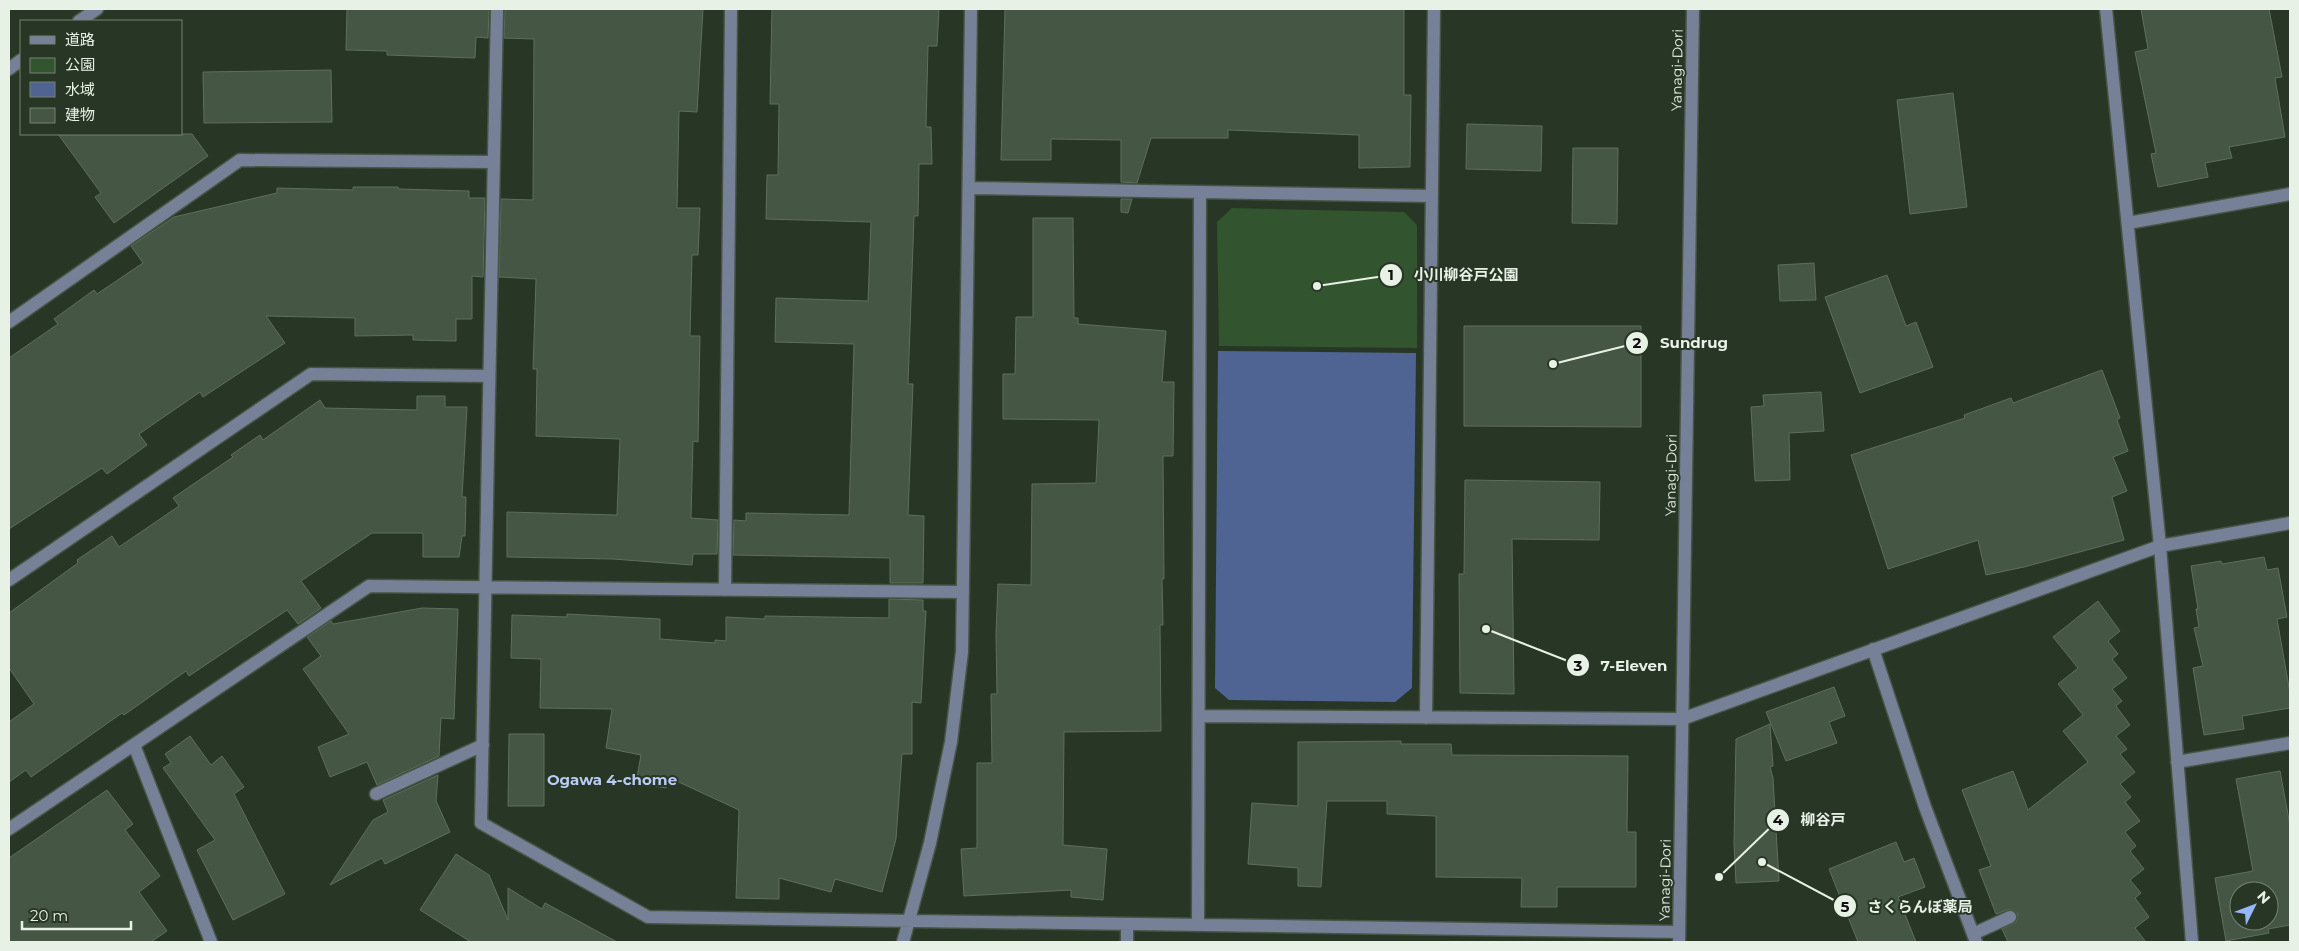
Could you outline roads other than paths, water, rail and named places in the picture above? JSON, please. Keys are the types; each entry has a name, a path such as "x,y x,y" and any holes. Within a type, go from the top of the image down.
{"street":[{"path":"80,20 97,9"},
{"path":"497,9 488,376 481,823 648,917 1126,925 1198,924 1679,937"},
{"path":"725,590 732,9"},
{"path":"903,942 930,843 951,742 962,652 970,188 971,9"},
{"path":"1426,718 1434,9"},
{"name":"Yanagi-Dori","path":"1679,937 1693,9"},
{"path":"2106,9 2160,546 2192,942"},
{"path":"9,69 20,61"},
{"path":"9,322 240,160 493,162"},
{"path":"970,188 1432,196"},
{"path":"1198,924 1200,193"},
{"path":"2128,223 2290,194"},
{"path":"9,580 311,374 488,376"},
{"path":"1200,716 1682,719 2160,546 2290,523"},
{"path":"9,829 369,586 964,592"},
{"path":"1873,649 1925,807 1974,938 2010,916"},
{"path":"2177,762 2290,743"},
{"path":"134,745 211,942"},
{"path":"376,794 483,745"},
{"path":"1126,925 1127,942"}],"water":[{"path":"1218,351 1416,353 1412,688 1395,702 1229,700 1215,688"}],"place":[{"name":"小川柳谷戸公園","path":"1317,286"},
{"name":"Sundrug","path":"1553,364"},
{"name":"7-Eleven","path":"1486,629"},
{"name":"さくらんぼ薬局","path":"1762,862"},
{"name":"柳谷戸","path":"1719,877"}],"district":[{"name":"Ogawa 4-chome","path":"612,780"}]}
